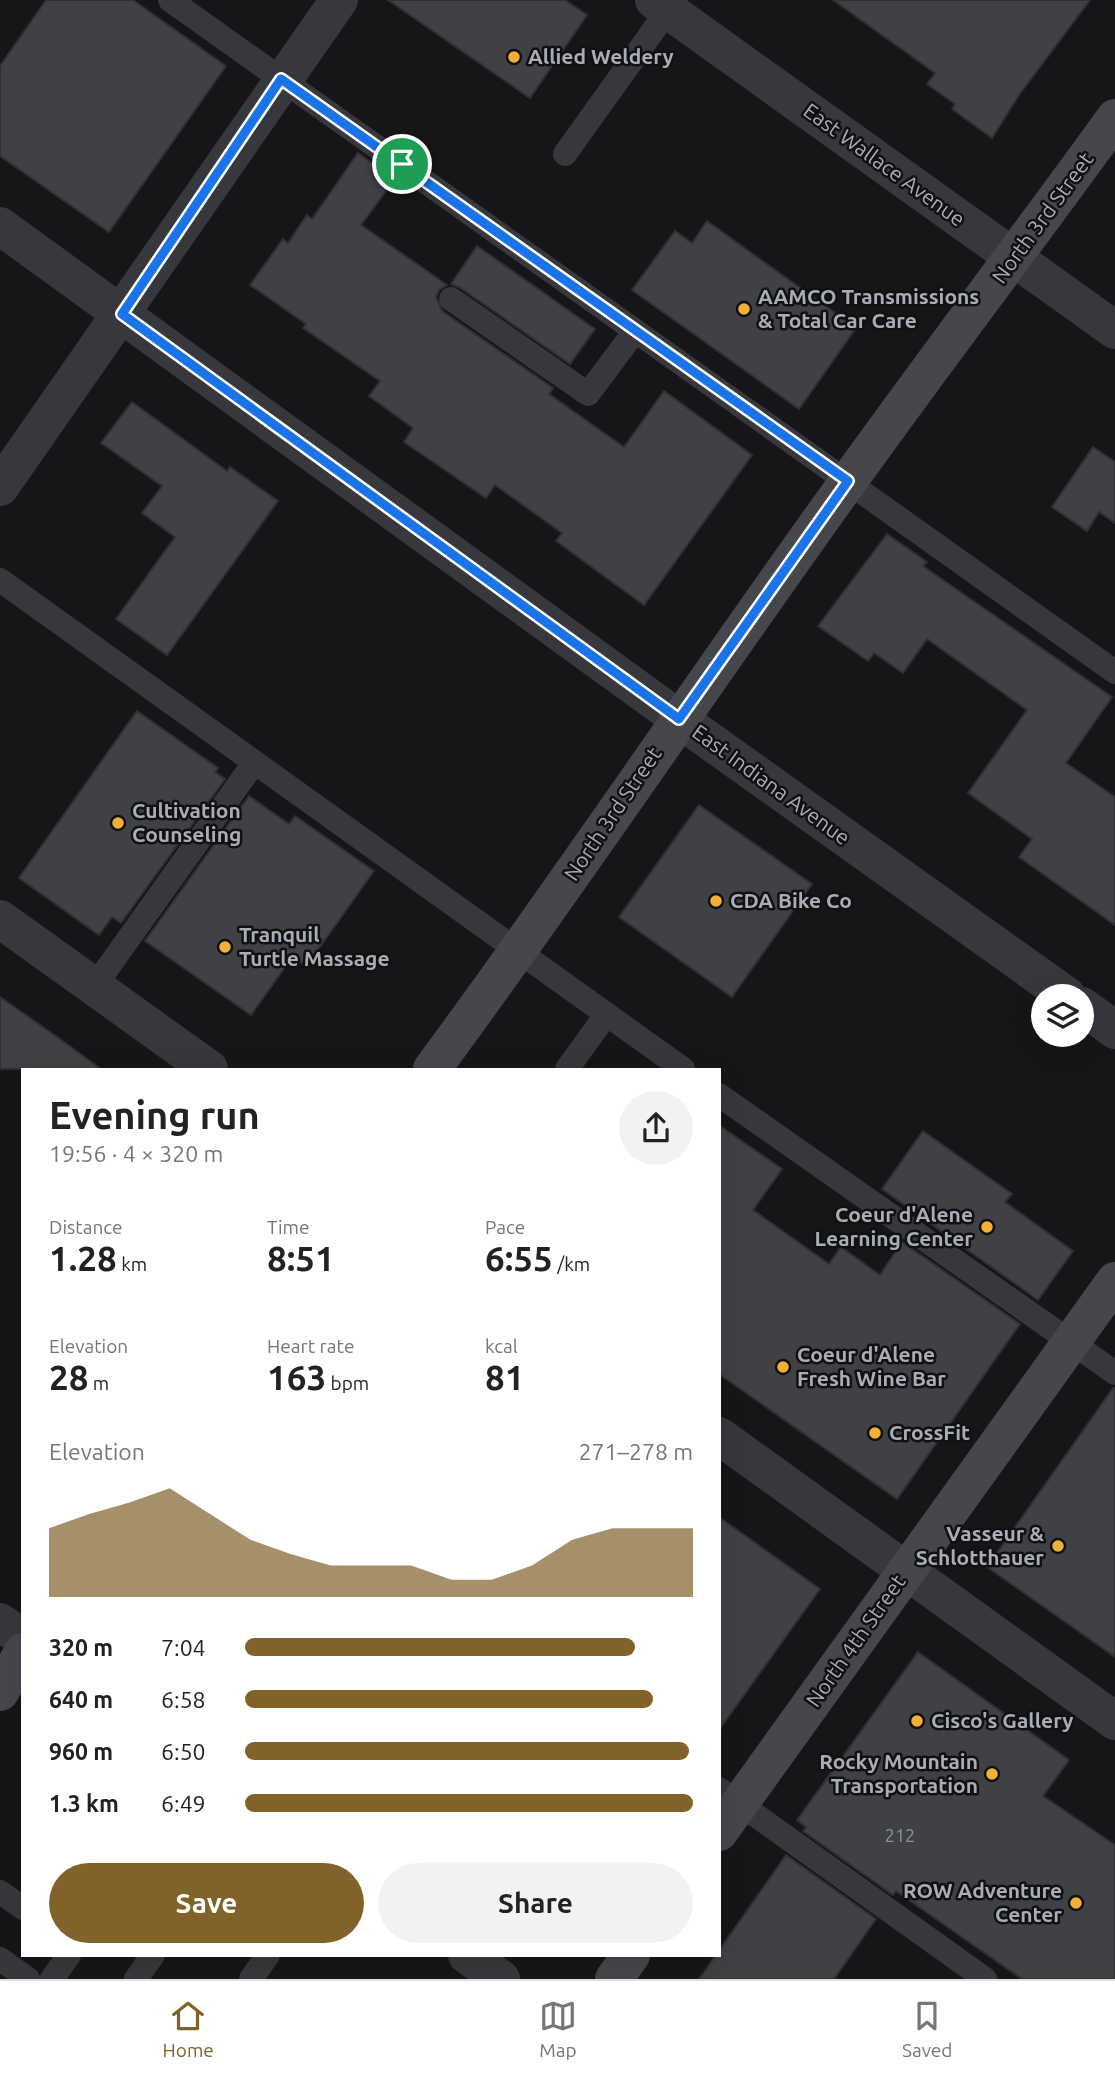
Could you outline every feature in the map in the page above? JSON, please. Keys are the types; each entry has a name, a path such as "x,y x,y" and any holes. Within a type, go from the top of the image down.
{"main road":[{"name":"North 3rd Street","path":"433,1068 518,953 679,719 848,481 1115,118"},
{"name":"North 4th Street","path":"726,1808 905,1571 1115,1281"},
{"path":"0,1692 21,1656"},
{"path":"614,1979 630,1957"}],"street":[{"path":"0,487 122,314 281,79 339,0"},
{"name":"East Wallace Avenue","path":"661,5 1115,330"},
{"name":"East Indiana Avenue","path":"0,226 679,719 1050,984"},
{"path":"0,919 208,1068"},
{"path":"1094,1015 1115,1030"},
{"path":"721,1437 1115,1721"},
{"path":"0,1622 21,1637"},
{"path":"470,1957 501,1979"}],"lane":[{"path":"170,0 1115,672"},
{"path":"565,153 661,5"},
{"path":"451,299 588,394 635,331"},
{"path":"0,580 682,1068"},
{"path":"94,987 254,763"},
{"path":"568,1068 606,1015"},
{"path":"721,1096 1115,1373"},
{"path":"726,1808 985,1979"},
{"path":"0,1892 21,1907"},
{"path":"52,1979 68,1957"},
{"path":"136,1979 152,1957"},
{"path":"251,1979 267,1957"},
{"path":"0,1959 28,1979"}],"building":[{"path":"46,0 133,0 226,66 109,232 0,156 0,66"},
{"name":"Allied Weldery","path":"388,0 565,0 587,15 530,98"},
{"path":"833,0 1090,0 1019,95 992,138 952,109 955,104 927,84 935,73"},
{"path":"358,153 395,179 361,225 447,285 439,290 436,297 442,311 553,388 549,394 624,447 664,391 752,455 644,605 556,541 562,533 495,485 486,498 404,442 413,428 369,396 380,381 303,328 306,324 250,285 283,239 288,243 307,215 312,219"},
{"name":"AAMCO Transmissions & Total Car Care","path":"707,221 856,328 799,409 632,290 675,231 692,243"},
{"path":"477,246 595,329 570,364 451,284"},
{"path":"132,402 227,471 230,467 278,501 167,655 116,619 175,537 142,513 162,486 101,443"},
{"path":"1093,447 1115,462 1115,523 1099,512 1087,531 1052,507"},
{"path":"887,534 927,562 923,566 1112,697 1066,763 1115,797 1115,925 1019,857 1032,839 968,793 1027,710 927,639 903,673 874,653 868,661 818,626"},
{"name":"Cultivation Counseling","path":"137,711 218,768 215,772 225,779 121,923 112,917 99,935 19,878"},
{"path":"249,796 289,824 295,816 374,871 307,965 291,959 251,1015 145,941"},
{"name":"CDA Bike Co","path":"699,805 812,884 732,997 619,917"},
{"path":"0,997 100,1068 21,1068 0,1069"},
{"path":"721,1126 782,1169 753,1210 829,1264 841,1247 880,1275 902,1242 1020,1324 897,1499 721,1375"},
{"name":"Coeur d'Alene Learning Center","path":"923,1131 1012,1194 1005,1202 1073,1251 1038,1300 882,1189"},
{"path":"1115,1388 1115,1657 987,1567"},
{"path":"721,1518 820,1589 721,1727"},
{"path":"918,1652 1069,1760 1043,1796 1115,1845 1115,1979 1022,1979 896,1891 893,1895 803,1831 806,1827 797,1820"},
{"path":"786,1855 876,1919 834,1979 699,1979 714,1957 721,1957 721,1948"}],"place":[{"name":"Allied Weldery","path":"514,57"},
{"name":"AAMCO Transmissions & Total Car Care","path":"744,309"},
{"name":"Cultivation Counseling","path":"118,823"},
{"name":"CDA Bike Co","path":"716,901"},
{"name":"Tranquil Turtle Massage","path":"225,947"},
{"name":"Coeur d'Alene Learning Center","path":"987,1227"},
{"name":"Coeur d'Alene Fresh Wine Bar","path":"783,1367"},
{"name":"CrossFit","path":"875,1433"},
{"name":"Vasseur & Schlotthauer","path":"1058,1546"},
{"name":"Cisco's Gallery","path":"917,1721"},
{"name":"Rocky Mountain Transportation","path":"992,1774"},
{"name":"ROW Adventure Center","path":"1076,1903"}],"route":[{"path":"281,79 402,164 848,481 679,719 122,314 281,79"}]}
